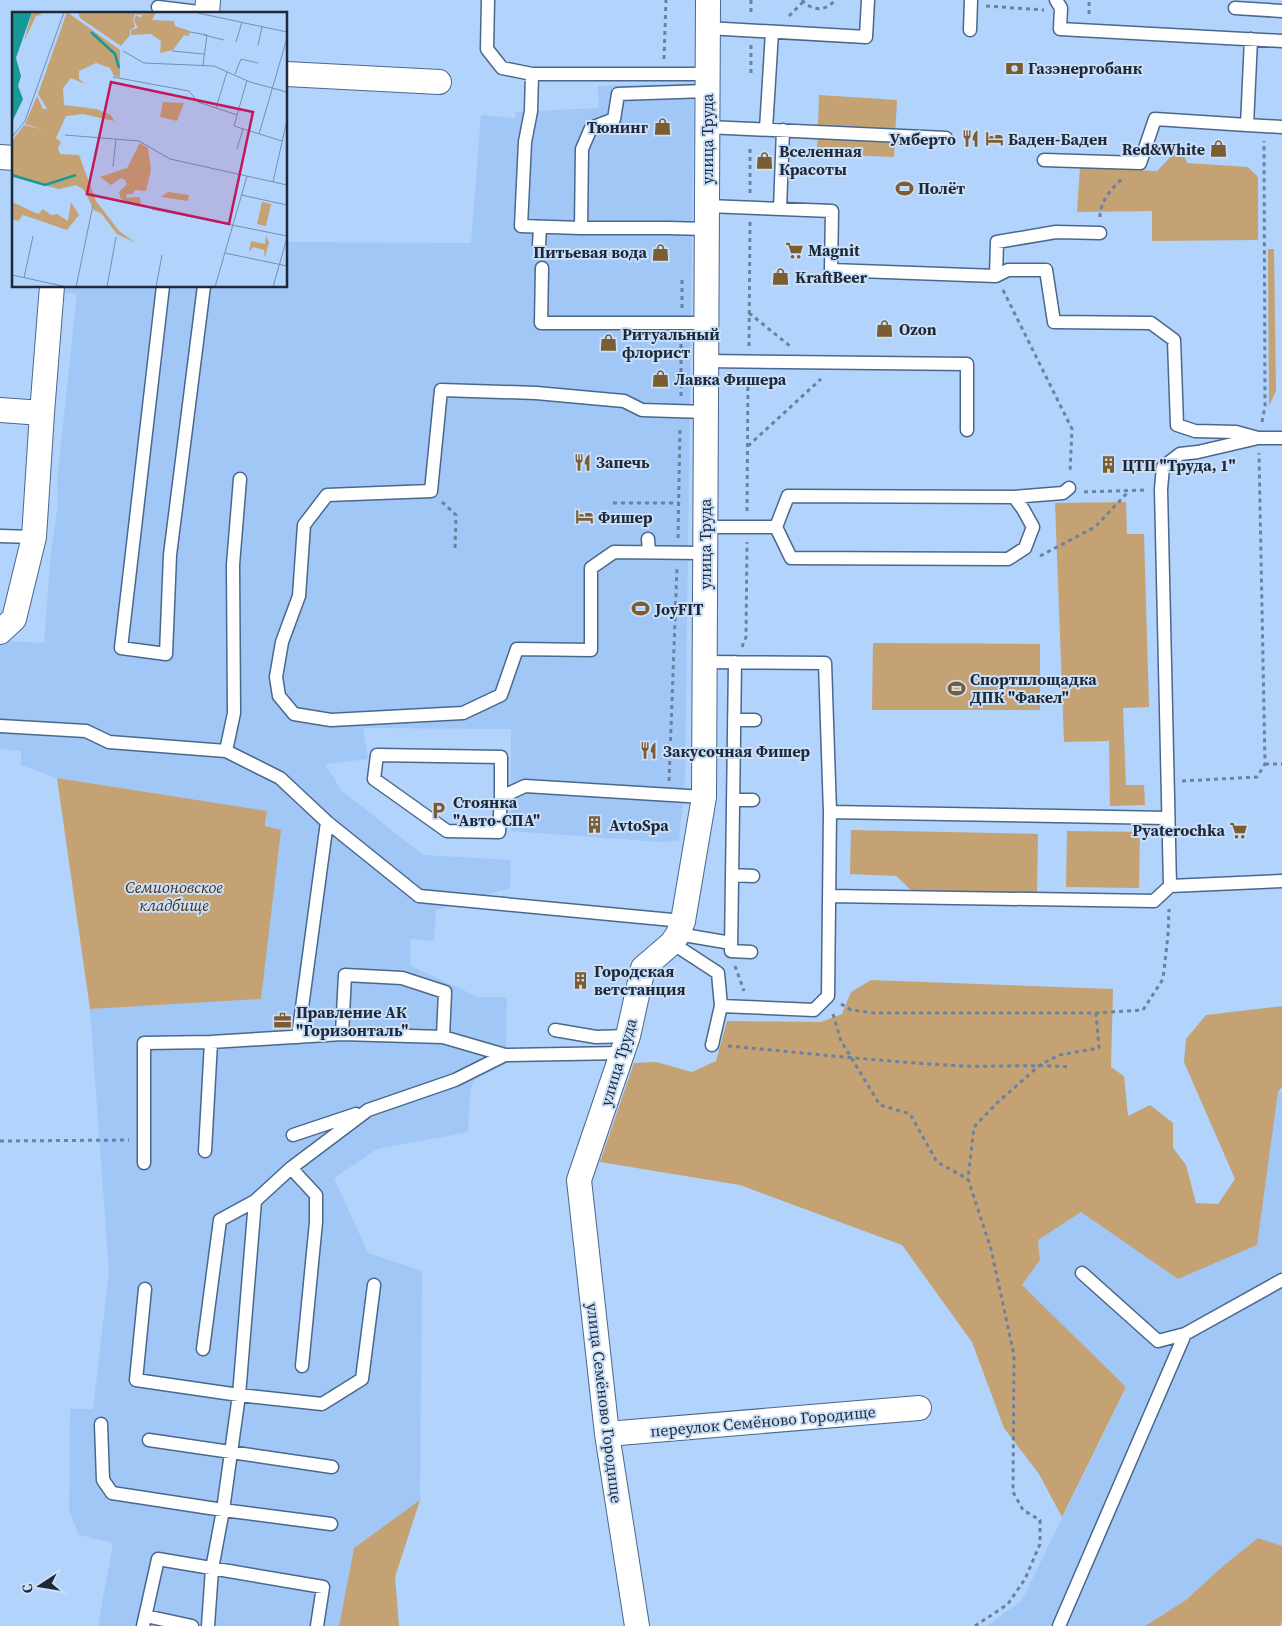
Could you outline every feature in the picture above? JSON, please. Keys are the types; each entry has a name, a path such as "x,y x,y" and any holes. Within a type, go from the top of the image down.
{"street":[{"name":"улица Труда","path":"579,1180 625,1045 643,968 678,932 704,797 708,0"},
{"path":"288,74 439,82"},
{"path":"0,632 14,619 8,611 34,537 52,288"},
{"path":"0,410 42,413"},
{"name":"улица Семёново Городище","path":"579,1180 607,1434 637,1626"},
{"name":"переулок Семёново Городище","path":"607,1434 919,1408"}],"lane":[{"path":"488,0 487,49 502,68 532,74 707,83"},
{"path":"708,28 866,37 868,0"},
{"path":"970,30 971,0"},
{"path":"1053,5 1061,8 1060,30 1282,41"},
{"path":"158,7 207,9"},
{"path":"1235,8 1282,11"},
{"path":"766,129 772,32"},
{"path":"1247,125 1251,39"},
{"path":"532,74 531,111 525,142 521,226 667,228 750,208 832,211 831,270 996,276 1008,270 1046,270 1054,322 1151,323 1174,340 1177,425 1196,431 1236,432 1258,438"},
{"path":"581,228 582,149 590,128 614,119 618,94 707,83"},
{"path":"1044,160 1140,163 1156,119 1282,127"},
{"path":"707,127 946,138"},
{"path":"780,209 783,130"},
{"path":"539,245 540,227"},
{"path":"996,276 997,242 1056,232 1100,233"},
{"path":"542,268 541,322 706,323"},
{"path":"162,288 121,648 166,654 170,554 204,288"},
{"path":"706,361 967,364 967,430"},
{"path":"705,553 648,546 614,552 590,568 591,650 517,650 501,695 463,713 331,720 294,714 280,696 276,677 282,642 299,596 304,525 327,495 431,491 441,390 546,394 624,401 642,410 706,412"},
{"path":"1170,886 1161,489 1163,467 1180,454 1198,452 1258,438 1282,438"},
{"path":"226,751 234,713 233,565 240,479"},
{"path":"1014,497 1024,509 1032,527 1025,548 1008,559 790,558 776,527 788,496 1014,497 1066,491"},
{"path":"705,527 776,527"},
{"path":"0,536 34,537"},
{"path":"705,662 825,663 830,812 828,996 814,1010 721,1006"},
{"path":"731,947 735,662"},
{"path":"734,720 755,720"},
{"path":"0,726 86,732 109,742 226,751 280,778 327,822 419,896 678,932 751,952"},
{"path":"377,755 501,757 501,797 498,832 446,831 374,779 377,755"},
{"path":"501,797 525,786 704,797"},
{"path":"733,800 753,800"},
{"path":"830,812 1167,818"},
{"path":"298,1038 327,822"},
{"path":"732,875 752,876"},
{"path":"830,896 1154,901 1170,886 1282,881"},
{"path":"678,932 718,972 721,1006 712,1044"},
{"path":"342,1034 345,975 402,978 445,992 443,1037"},
{"path":"555,1030 596,1037 625,1045"},
{"path":"144,1162 144,1043 211,1042 342,1034 443,1037 505,1055 625,1045"},
{"path":"205,1151 211,1042"},
{"path":"294,1135 455,1080 505,1055"},
{"path":"203,1349 220,1220 255,1200 291,1168 368,1110"},
{"path":"291,1168 316,1195 316,1222 302,1366"},
{"path":"208,1626 212,1570 224,1510 239,1395 255,1200"},
{"path":"1082,1273 1158,1341 1185,1334 1282,1280"},
{"path":"144,1289 136,1380 239,1395 322,1404 362,1379 374,1285"},
{"path":"1058,1626 1185,1334"},
{"path":"101,1424 103,1480 112,1493 330,1524"},
{"path":"148,1440 332,1467"},
{"path":"192,1626 144,1621 158,1559 212,1570 323,1587 317,1626"}],"path":[{"path":"751,0 751,80"},
{"path":"802,0 810,7 817,9 825,8 835,0"},
{"path":"1089,0 1089,17"},
{"path":"984,6 1021,8 1053,5"},
{"path":"1010,8 1010,14"},
{"path":"1021,8 1021,14"},
{"path":"735,662 746,637 750,129"},
{"path":"1100,212 1107,195 1140,163"},
{"path":"996,276 1072,429 1066,491 1161,489"},
{"path":"749,313 810,362"},
{"path":"748,446 840,362"},
{"path":"1008,559 1032,560 1095,527 1128,490"},
{"path":"613,503 679,504"},
{"path":"455,550 456,515"},
{"path":"1264,764 1282,764"},
{"path":"828,996 851,1010 874,1013 1096,1013 1143,1010 1152,999 1163,979 1168,935 1170,886"},
{"path":"731,947 744,992 752,995"},
{"path":"828,996 841,1041 880,1105 910,1114 937,1162 968,1179"},
{"path":"975,1626 1008,1604 1025,1580 1040,1544 1040,1520 1023,1510 1013,1492 1014,1355 991,1249 968,1179 974,1127 1003,1097 1040,1065 1059,1055 1099,1048 1096,1013"},
{"path":"712,1044 850,1058 966,1066 1040,1065 1071,1067"},
{"path":"0,1141 143,1140"}],"shaded area":[{"path":"694,83 685,779 679,841 660,842 511,831 511,729 363,728 368,759 325,764 342,791 423,855 511,860 510,888 436,910 434,941 410,939 411,966 478,997 507,997 506,1064 475,1079 470,1091 468,1132 377,1149 334,1178 368,1253 422,1271 420,1500 354,1548 339,1626 98,1626 113,1543 79,1535 69,1511 70,1409 93,1409 109,1272 90,1009 261,999 267,811 57,778 21,765 21,751 0,749 0,641 44,643 51,553 58,504 57,481 77,294 62,292 62,288 288,288 288,242 471,243 481,115 515,118 516,112 599,108 598,86"},
{"path":"1278,1092 1282,1092 1282,1546 1258,1538 1223,1566 1186,1600 1145,1626 987,1626 1022,1600 1126,1388 1022,1285 1040,1260 1038,1240 1081,1212 1178,1279 1256,1245"}],"green space":[{"path":"819,95 897,100 894,157 817,154"},
{"path":"1180,147 1187,163 1248,167 1258,177 1258,240 1152,241 1152,211 1077,212 1080,167 1157,171"},
{"path":"1268,249 1274,249 1276,391 1269,406"},
{"path":"1126,502 1127,534 1144,534 1149,707 1123,708 1126,785 1144,785 1145,805 1110,806 1109,741 1064,742 1055,503"},
{"name":"Спортплощадка ДПК \"Факел\"","path":"873,643 1040,644 1040,710 872,710"},
{"name":"Семионовское кладбище","path":"57,778 267,811 265,826 281,830 261,999 90,1009"},
{"path":"851,830 1038,834 1037,893 912,891 896,876 850,874"},
{"path":"1067,831 1140,832 1139,888 1066,887"},
{"path":"871,980 1113,989 1111,1067 1124,1076 1128,1116 1150,1105 1173,1123 1173,1148 1186,1165 1196,1203 1218,1204 1235,1179 1184,1062 1186,1039 1206,1015 1282,1006 1282,1087 1278,1092 1257,1245 1178,1279 1081,1212 1038,1240 1040,1260 1022,1285 1126,1387 1062,1517 1039,1474 1004,1428 972,1342 902,1245 740,1185 600,1162 634,1063 656,1062 692,1072 716,1061 727,1021 821,1022 842,1014 851,992"},
{"path":"420,1500 395,1577 399,1626 339,1626 354,1548"},
{"path":"1258,1538 1282,1546 1282,1621 1280,1626 1145,1626 1186,1600 1223,1566"}],"place":[{"name":"Газэнергобанк","path":"1014,68"},
{"name":"Тюнинг","path":"662,127"},
{"name":"Умберто","path":"970,139"},
{"name":"Баден-Баден","path":"994,139"},
{"name":"Red&White","path":"1219,149"},
{"name":"Вселенная Красоты","path":"765,160"},
{"name":"Полёт","path":"904,188"},
{"name":"Magnit","path":"794,250"},
{"name":"Питьевая вода","path":"661,252"},
{"name":"KraftBeer","path":"781,277"},
{"name":"Ozon","path":"885,329"},
{"name":"Ритуальный флорист","path":"608,343"},
{"name":"Лавка Фишера","path":"660,379"},
{"name":"Запечь","path":"582,462"},
{"name":"ЦТП \"Труда, 1\"","path":"1108,465"},
{"name":"Фишер","path":"584,517"},
{"name":"JoyFIT","path":"641,609"},
{"name":"Спортплощадка ДПК \"Факел\"","path":"956,688"},
{"name":"Закусочная Фишер","path":"649,751"},
{"name":"Стоянка \"Авто-СПА\"","path":"439,811"},
{"name":"AvtoSpa","path":"595,825"},
{"name":"Pyaterochka","path":"1239,830"},
{"name":"Городская ветстанция","path":"580,980"},
{"name":"Правление АК \"Горизонталь\"","path":"282,1021"}]}
